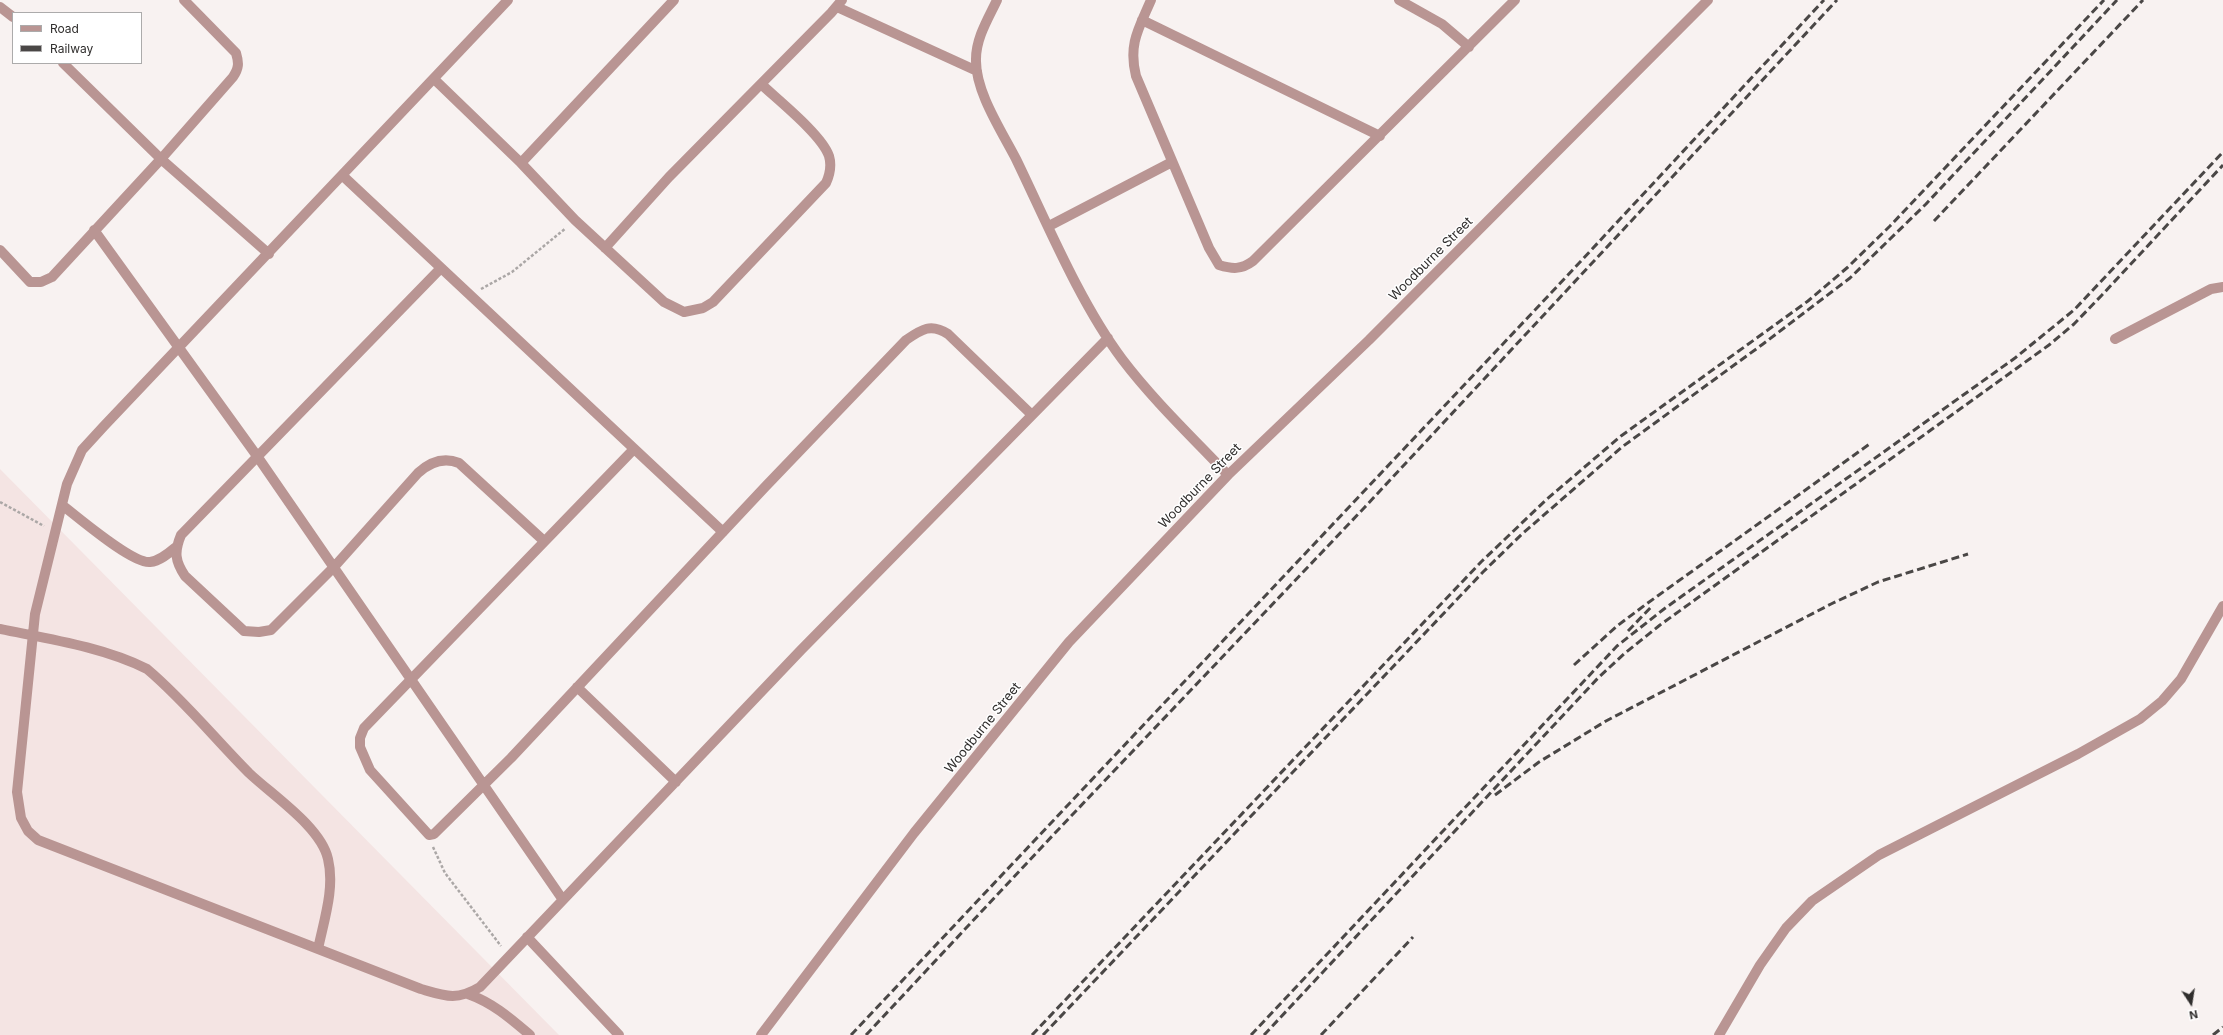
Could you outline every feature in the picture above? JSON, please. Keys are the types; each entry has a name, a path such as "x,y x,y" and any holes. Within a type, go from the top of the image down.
{"street":[{"path":"0,250 30,282 41,282 52,277 222,90 238,69 236,53 184,0"},
{"path":"508,0 82,450 67,484 35,614 32,635 17,792 21,818 28,831 38,840 55,848 318,948 421,989 456,997 468,994 480,987 676,782 1108,338"},
{"path":"521,163 674,0"},
{"path":"997,0 976,49 977,71 987,102 1048,226 1108,338 1136,376 1228,475"},
{"path":"1152,0 1134,37 1133,64 1136,76 1209,248 1219,265 1238,269 1246,267 1253,261 1515,0"},
{"path":"1399,0 1442,24 1469,47"},
{"name":"Woodburne Street","path":"760,1035 914,833 1069,642 1228,475 1375,334 1708,0"},
{"path":"604,248 669,177 839,4 977,71"},
{"path":"0,7 12,16"},
{"path":"1142,20 1380,136"},
{"path":"64,64 161,158 269,254"},
{"path":"434,79 521,163 604,248 664,302 677,310 684,312 703,308 713,302 826,183 830,175 829,155 817,138 761,84"},
{"path":"1048,226 1172,162"},
{"path":"343,176 723,532"},
{"path":"94,230 180,347 257,456 563,900"},
{"path":"441,268 181,535 176,547 177,561 185,576 244,630 252,632 265,632 277,626 334,567 418,473 431,464 445,459 459,463 544,541"},
{"path":"2115,339 2211,290 2223,287"},
{"path":"634,449 410,678 364,728 360,738 360,747 370,770 429,835 434,834 484,785 906,340 926,329 939,328 948,334 1032,415"},
{"path":"62,505 132,558 150,562 164,557 176,547"},
{"path":"1720,1035 1760,965 1786,928 1812,901 1879,855 2078,754 2140,719 2162,701 2181,679 2223,606"},
{"path":"0,629 32,635 106,653 130,660 147,669 250,773 308,827 322,843 328,858 330,875 328,901 318,948"},
{"path":"577,687 676,782"},
{"path":"527,937 620,1035"},
{"path":"468,994 486,1000 530,1035"}],"path":[{"path":"470,295 512,272 575,220"},
{"path":"0,502 55,532"},
{"path":"429,835 436,858 445,873 509,956"}],"shaded area":[{"path":"0,469 559,1035 0,1035"}],"railway":[{"path":"851,1035 1567,276 1824,0"},
{"path":"866,1035 1055,833 1364,508 1837,0"},
{"path":"1032,1035 1481,562 1547,499 1621,436 1808,301 1848,267 1890,226 2104,0"},
{"path":"1043,1035 1483,572 1522,534 1622,447 1763,344 1850,278 1926,204 2117,0"},
{"path":"1934,221 2143,0"},
{"path":"1251,1035 1617,646 1664,609 2015,358 2074,310 2223,152"},
{"path":"1264,1035 1598,678 1625,653 1660,625 2049,345 2074,324 2223,165"},
{"path":"1574,665 1617,626 1645,605 1871,443"},
{"path":"1495,795 1539,762 1606,721 1831,604 1878,582 1968,554"},
{"path":"1628,631 1653,605"},
{"path":"1321,1035 1413,937"},
{"path":"2213,1035 2223,1027"}]}
